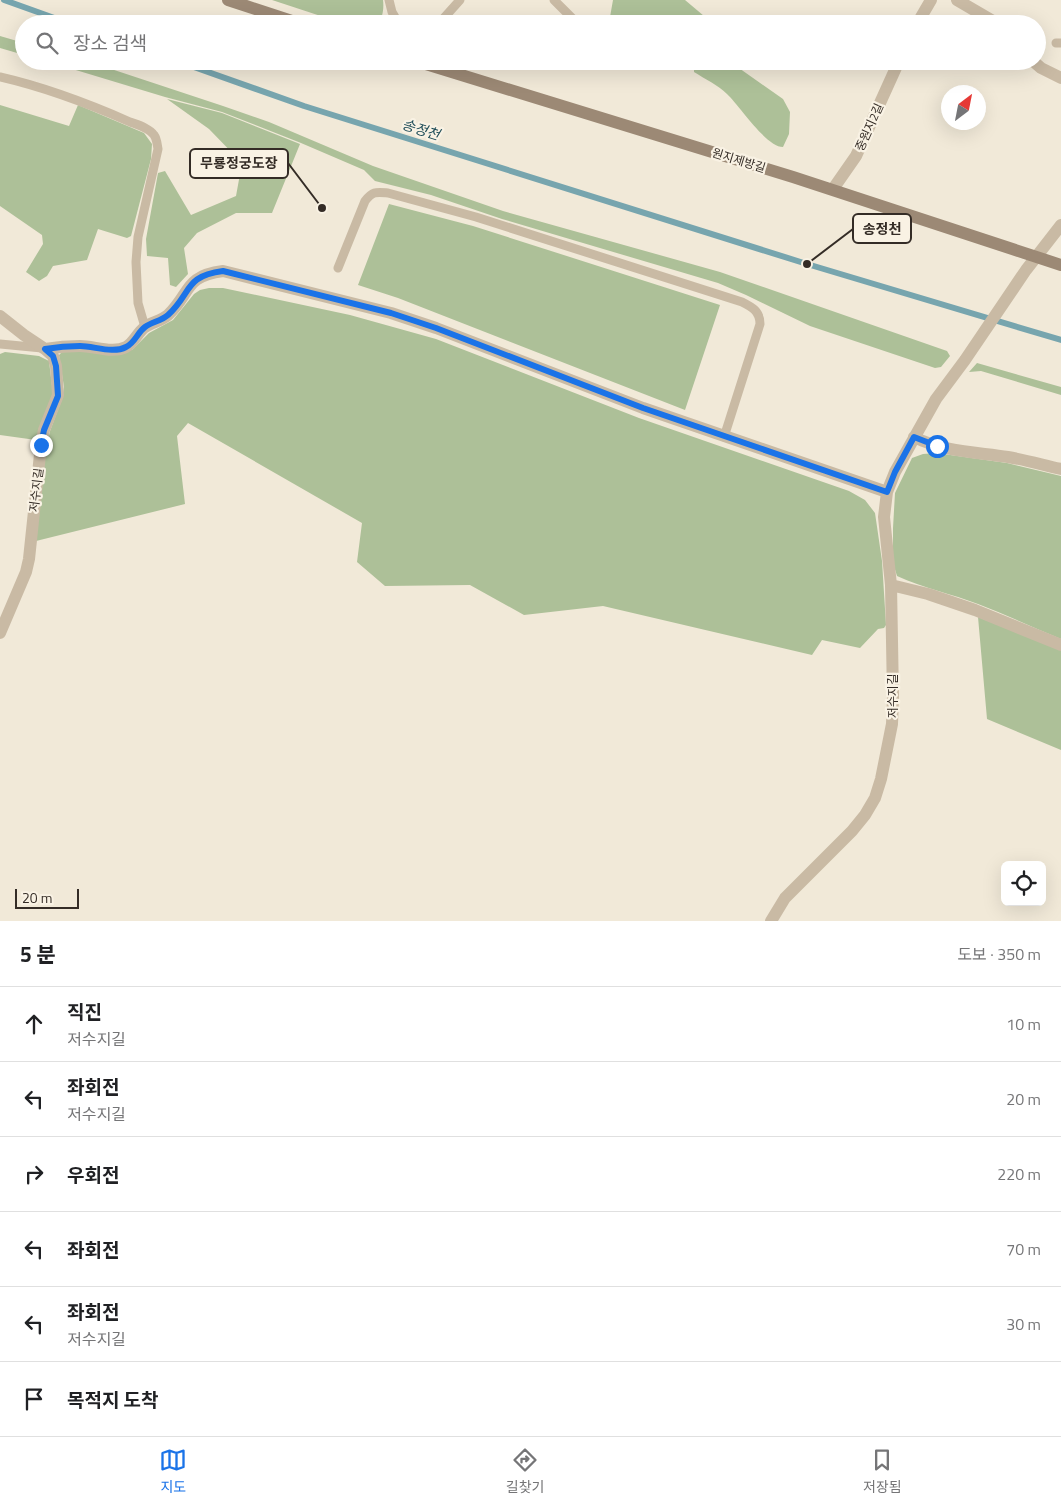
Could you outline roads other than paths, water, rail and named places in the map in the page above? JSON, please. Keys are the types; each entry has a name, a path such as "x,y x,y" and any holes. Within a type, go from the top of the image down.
{"street":[{"path":"228,0 274,15"},
{"path":"922,15 931,0"},
{"path":"958,0 983,15"},
{"name":"원지제방길","path":"445,70 833,190 1061,265"},
{"name":"중원지2길","path":"833,190 856,156 895,70"},
{"path":"1045,70 1061,78"},
{"path":"1036,257 1061,225"},
{"name":"저수지길","path":"771,921 785,898 852,831 865,815 875,798 881,779 892,724 893,697 890,585 884,517 887,492 895,472 936,399 1036,257"},
{"path":"0,316 45,349 82,346 117,350 130,345 145,327 168,315 194,281 213,272 223,271 381,310 409,319 643,408 887,492"},
{"name":"저수지길","path":"0,633 26,572 41,445 44,430 58,396 56,366 53,356 45,349"},
{"path":"914,437 959,452 1008,457 1061,469"},
{"path":"890,585 928,594 975,610 1061,645"}],"lane":[{"path":"389,0 394,15"},
{"path":"446,15 460,0"},
{"path":"554,0 569,15"},
{"path":"0,77 33,86 96,108 146,129 153,134 158,149 138,237 136,262 138,303 145,327"},
{"path":"338,268 365,201 370,194 376,192 388,193 476,217 742,302 758,313 760,324 724,437"},
{"path":"0,344 45,349"}],"waterway":[{"name":"송정천","path":"4,0 46,15"},
{"name":"송정천","path":"202,70 304,106 807,264 1061,340"}],"place":[{"name":"무룡정궁도장","path":"322,208"},
{"name":"송정천","path":"807,264"}]}
